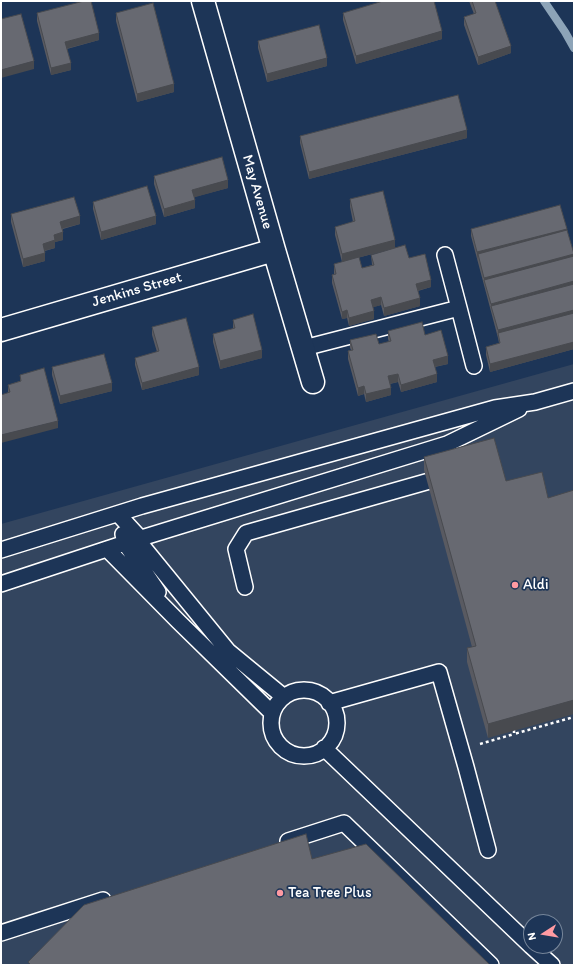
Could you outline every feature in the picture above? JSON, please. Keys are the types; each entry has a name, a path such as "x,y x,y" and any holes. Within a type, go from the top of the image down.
{"street":[{"name":"May Avenue","path":"203,1 313,382"},
{"name":"Jenkins Street","path":"1,330 274,250"}],"lane":[{"path":"445,255 474,366"},
{"path":"304,348 459,308"},
{"path":"1,550 118,514 495,408 535,402 574,391"},
{"path":"1,584 140,538 447,444 535,402"},
{"path":"245,587 236,549 246,532 463,472"},
{"path":"118,514 140,538 144,548 228,651 284,697"},
{"path":"118,514 125,543 178,622"},
{"path":"107,549 178,622 272,713"},
{"path":"330,703 439,672 488,850"},
{"path":"303,690 313,691 330,703 337,722 331,741 324,748 316,753 305,756 286,750 278,743 273,734 271,724 272,713 277,704 284,697 293,692 303,690"},
{"path":"324,748 523,938"},
{"path":"277,844 344,823 491,965"},
{"path":"1,933 113,897"},
{"path":"540,954 552,965"}],"path":[{"path":"461,749 514,732 574,717"}],"shaded area":[{"path":"574,364 574,965 1,965 1,524"}],"building":[{"path":"84,1 91,1 99,33 65,42 71,63 51,68 37,13"},
{"path":"383,1 434,1 442,31 356,56 343,13"},
{"path":"472,1 495,1 511,46 478,57 464,17 476,13"},
{"path":"153,3 174,84 137,94 116,13"},
{"path":"21,14 34,61 1,70 1,19"},
{"path":"319,25 327,58 267,74 258,41"},
{"path":"458,95 467,130 309,172 300,136"},
{"path":"222,157 228,180 192,190 195,200 164,209 154,176"},
{"path":"147,186 156,216 101,232 93,202"},
{"path":"383,191 395,240 342,254 335,227 355,221 350,199"},
{"path":"74,197 80,216 60,222 63,232 54,235 55,240 43,244 45,253 23,259 11,214"},
{"path":"560,205 567,229 477,252 471,229"},
{"path":"567,230 574,254 484,278 478,254"},
{"path":"405,245 409,258 425,254 431,280 416,284 420,298 384,308 381,297 371,300 374,311 349,318 347,310 342,312 332,275 336,274 334,264 359,257 362,268 374,265 371,255"},
{"path":"574,256 574,281 491,304 484,280"},
{"path":"574,284 574,310 498,330 491,306"},
{"path":"574,313 574,342 490,364 486,347 500,343 498,333"},
{"path":"253,314 262,350 220,361 213,334 235,328 233,320"},
{"path":"186,318 199,367 142,383 135,358 159,351 152,327"},
{"path":"422,322 425,335 441,330 448,356 433,360 437,374 401,385 398,374 388,376 391,388 366,394 364,386 358,388 348,351 353,350 350,340 376,334 379,344 391,341 388,331"},
{"path":"104,354 112,383 60,396 52,367"},
{"path":"44,368 58,421 1,435 1,395 10,392 8,385 21,381 20,375"},
{"name":"Aldi","path":"494,438 506,481 542,472 548,498 574,490 574,700 488,724 467,648 476,646 424,457"},
{"name":"Tea Tree Plus","path":"306,834 312,859 366,844 490,965 31,965 28,962 84,905"}],"waterway":[{"path":"544,1 574,48"}],"place":[{"name":"Aldi","path":"515,585"},
{"name":"Tea Tree Plus","path":"280,893"}]}
